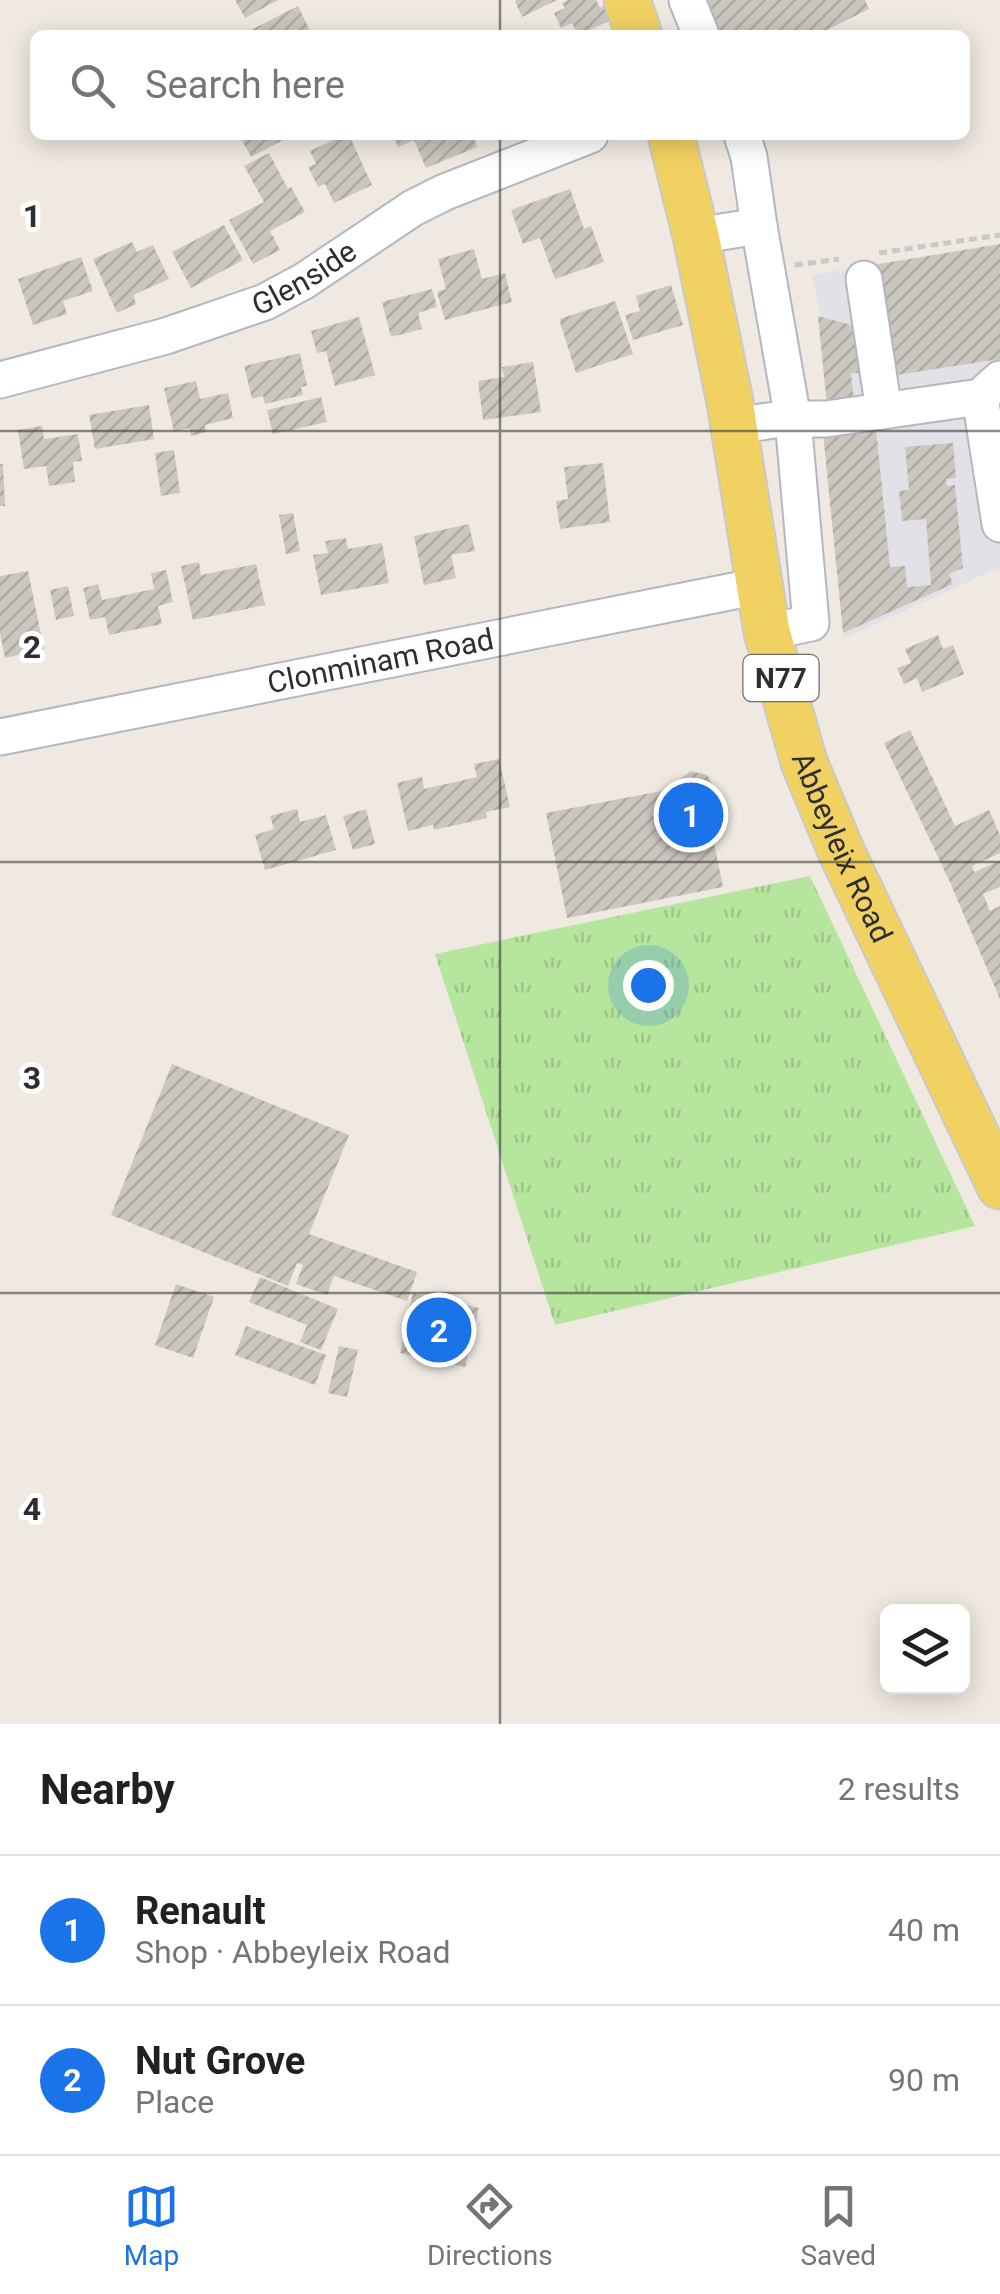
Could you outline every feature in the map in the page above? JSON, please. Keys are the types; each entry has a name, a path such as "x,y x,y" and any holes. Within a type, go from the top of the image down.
{"main road":[{"path":"626,0 636,30"},
{"name":"Abbeyleix Road","path":"672,140 696,236 733,426 767,632 804,762 834,835 1000,1186"}],"street":[{"path":"686,0 699,30"},
{"name":"Glenside","path":"0,380 166,336 265,302 304,281 413,208 577,140"},
{"path":"744,140 793,419 812,624 767,632"},
{"path":"696,236 759,226"},
{"path":"864,279 884,411"},
{"path":"733,426 884,411 990,388 1000,524"},
{"name":"Clonminam Road","path":"0,738 760,586"}],"shaded area":[{"path":"1000,245 1000,567 843,639 821,316 812,275"}],"green space":[{"path":"810,876 975,1226 555,1325 435,954"}],"building":[{"path":"235,0 278,0 245,18"},
{"path":"517,0 557,0 522,17"},
{"path":"596,0 600,8 607,4 614,19 589,30 576,30 572,23 561,28 554,13 565,8 562,3"},
{"path":"704,0 865,0 869,9 827,30 719,30"},
{"path":"298,6 310,30 251,30"},
{"path":"242,140 283,140 251,157"},
{"path":"333,140 351,140 372,185 334,203 325,184 318,187 308,167 316,164 310,151"},
{"path":"395,140 414,140 398,147"},
{"path":"414,140 475,140 477,147 426,168"},
{"path":"269,153 305,212 270,231 280,250 253,264 229,220 264,202 244,166"},
{"path":"570,189 584,229 591,226 604,262 555,279 540,238 523,244 511,210"},
{"path":"224,225 243,260 191,288 172,252"},
{"path":"132,242 137,252 153,245 169,279 133,295 136,304 117,313 93,259"},
{"path":"1000,244 1000,359 890,376 873,265"},
{"path":"474,249 482,279 505,273 512,302 445,320 437,292 446,289 438,259"},
{"path":"81,257 93,291 63,301 67,314 33,325 18,279"},
{"path":"671,285 683,325 633,340 625,315 640,311 636,296"},
{"path":"432,289 437,307 418,313 422,329 391,337 382,302"},
{"path":"615,301 633,354 576,373 559,319"},
{"path":"818,316 855,326 859,373 851,373 854,403 827,406"},
{"path":"359,317 375,375 335,386 326,351 317,353 311,331"},
{"path":"300,353 307,386 301,387 303,395 265,404 263,396 252,399 244,366"},
{"path":"533,362 541,412 483,420 478,381 504,377 502,367"},
{"path":"196,381 200,399 228,393 233,418 205,425 206,432 191,436 189,428 174,432 164,388"},
{"path":"321,397 327,422 273,434 267,410"},
{"path":"149,405 154,439 95,449 89,415"},
{"path":"42,426 44,439 78,434 82,461 73,462 75,482 49,486 46,466 24,469 18,430"},
{"path":"876,428 890,567 905,566 907,587 931,585 926,519 902,521 899,491 909,490 905,447 953,443 956,478 946,479 947,486 955,485 963,568 949,574 953,584 843,633 823,433"},
{"path":"174,450 180,493 161,496 155,453"},
{"path":"603,463 610,522 560,529 556,501 568,499 564,467"},
{"path":"3,464 5,506 0,506"},
{"path":"293,513 300,551 286,554 279,515"},
{"path":"469,524 475,551 451,555 456,578 424,585 414,536"},
{"path":"346,538 348,549 382,543 389,583 321,595 313,555 328,553 325,541"},
{"path":"199,562 201,575 256,564 265,605 193,620 181,566"},
{"path":"166,570 173,602 158,606 162,624 109,635 105,617 90,620 83,588 98,584 102,600 154,589 151,573"},
{"path":"28,571 44,649 5,658 0,634 0,576"},
{"path":"68,586 74,616 56,620 50,590"},
{"path":"938,635 943,649 953,645 964,674 922,692 917,678 904,684 897,668 911,663 905,649"},
{"path":"910,730 955,826 989,810 1000,835 1000,853 972,866 974,872 1000,861 1000,887 983,894 990,911 1000,906 1000,999 884,743"},
{"path":"499,759 510,807 486,812 487,818 434,830 433,825 408,831 397,783 422,777 424,789 477,777 474,764"},
{"path":"691,771 707,775 714,786 714,800 707,809 723,887 567,918 546,813 677,788 680,779"},
{"path":"297,809 300,822 326,815 336,850 265,870 255,835 274,829 270,816"},
{"path":"366,809 375,844 353,850 343,816"},
{"path":"172,1064 349,1135 309,1234 417,1272 407,1301 334,1276 327,1295 296,1284 303,1265 297,1263 288,1286 111,1215"},
{"path":"260,1277 338,1309 321,1350 300,1342 307,1325 249,1302"},
{"path":"176,1284 214,1297 193,1358 155,1345"},
{"path":"413,1293 479,1308 465,1367 400,1353"},
{"path":"246,1326 326,1355 315,1385 235,1355"},
{"path":"339,1346 358,1350 347,1397 328,1393"}],"place":[{"name":"Renault","path":"691,815"},
{"name":"Nut Grove","path":"439,1330"}]}
